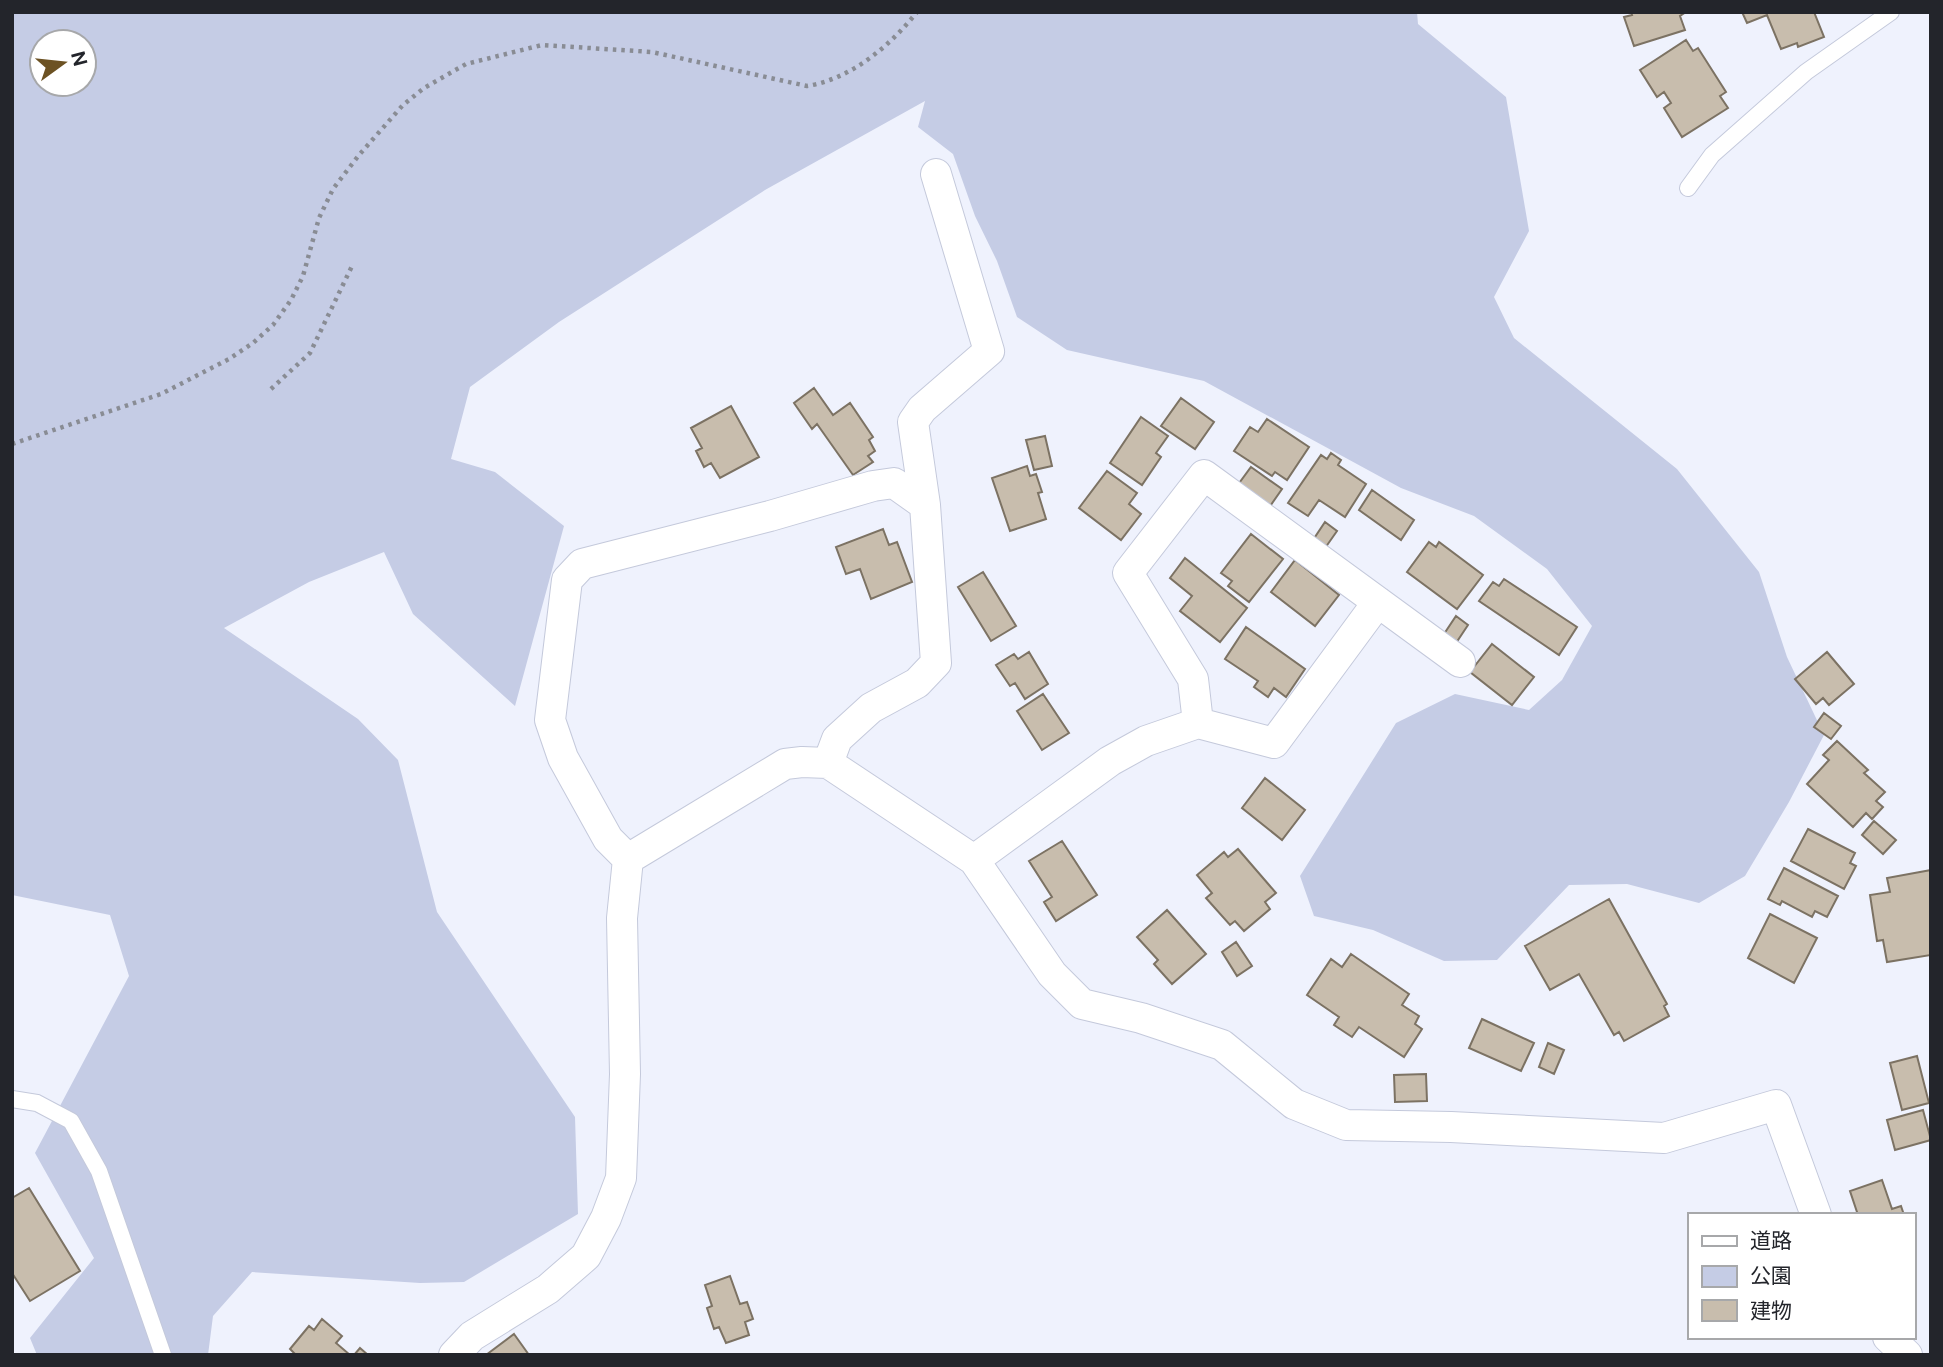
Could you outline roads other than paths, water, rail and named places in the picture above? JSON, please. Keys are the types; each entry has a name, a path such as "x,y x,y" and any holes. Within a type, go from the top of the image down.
{"street":[{"path":"828,763 837,739 871,708 917,683 936,663 925,505 913,422 922,410 989,351 936,174"},
{"path":"1198,723 1193,679 1128,573 1204,475 1460,662"},
{"path":"628,859 608,839 563,758 550,720 567,580 582,564 770,516 873,486 894,483 925,505"},
{"path":"974,860 1110,761 1146,741 1198,723 1275,743 1378,602"},
{"path":"628,859 785,764 828,763 974,860 1052,974 1082,1004 1142,1018 1222,1045 1294,1104 1346,1125 1451,1127 1664,1138 1776,1105 1815,1213"},
{"path":"454,1355 472,1336 548,1289 586,1256 606,1218 621,1178 625,1074 622,918 628,859"},
{"path":"1890,1339 1908,1355"}],"lane":[{"path":"1688,188 1712,155 1806,72 1891,12"},
{"path":"12,1099 37,1102 71,1121 99,1171 163,1355"}]}
